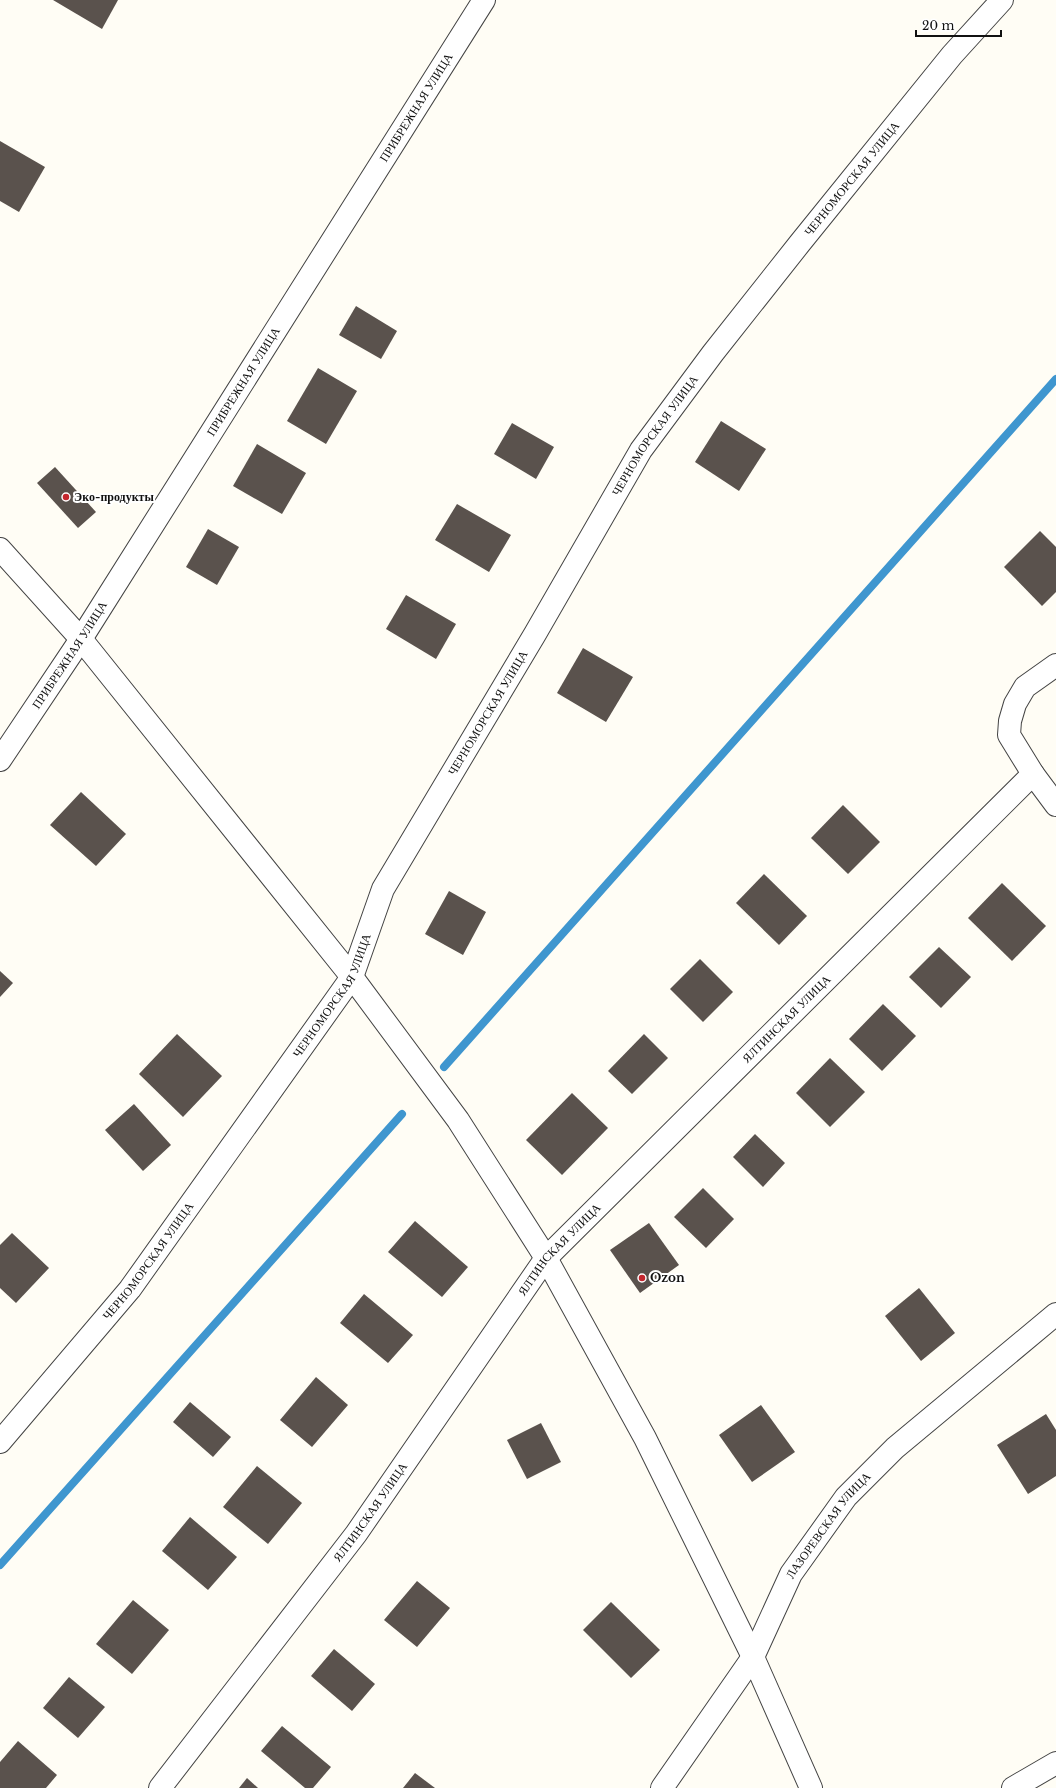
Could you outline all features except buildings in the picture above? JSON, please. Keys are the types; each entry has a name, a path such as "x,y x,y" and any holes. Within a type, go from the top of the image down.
{"street":[{"name":"ПРИБРЕЖНАЯ УЛИЦА","path":"0,760 82,639 484,0"},
{"name":"ЧЕРНОМОРСКАЯ УЛИЦА","path":"0,1442 130,1289 352,977 383,889 538,628 641,450 713,353 800,243 952,55 1002,0"},
{"path":"0,549 82,639 352,977 458,1120 546,1258 645,1438 753,1658 811,1788"},
{"path":"1056,665 1026,687 1015,704 1010,721 1010,735 1033,774 1056,805"},
{"name":"ЯЛТИНСКАЯ УЛИЦА","path":"160,1788 356,1534 546,1258 1033,774"},
{"name":"ЛАЗОРЕВСКАЯ УЛИЦА","path":"662,1788 753,1658 791,1574 846,1497 895,1448 1056,1314"},
{"path":"1013,1788 1056,1763"}],"waterway":[{"path":"444,1067 1056,379"},
{"path":"0,1565 402,1114"}],"place":[{"name":"Эко-продукты","path":"66,497"},
{"name":"Ozon","path":"642,1278"}]}
